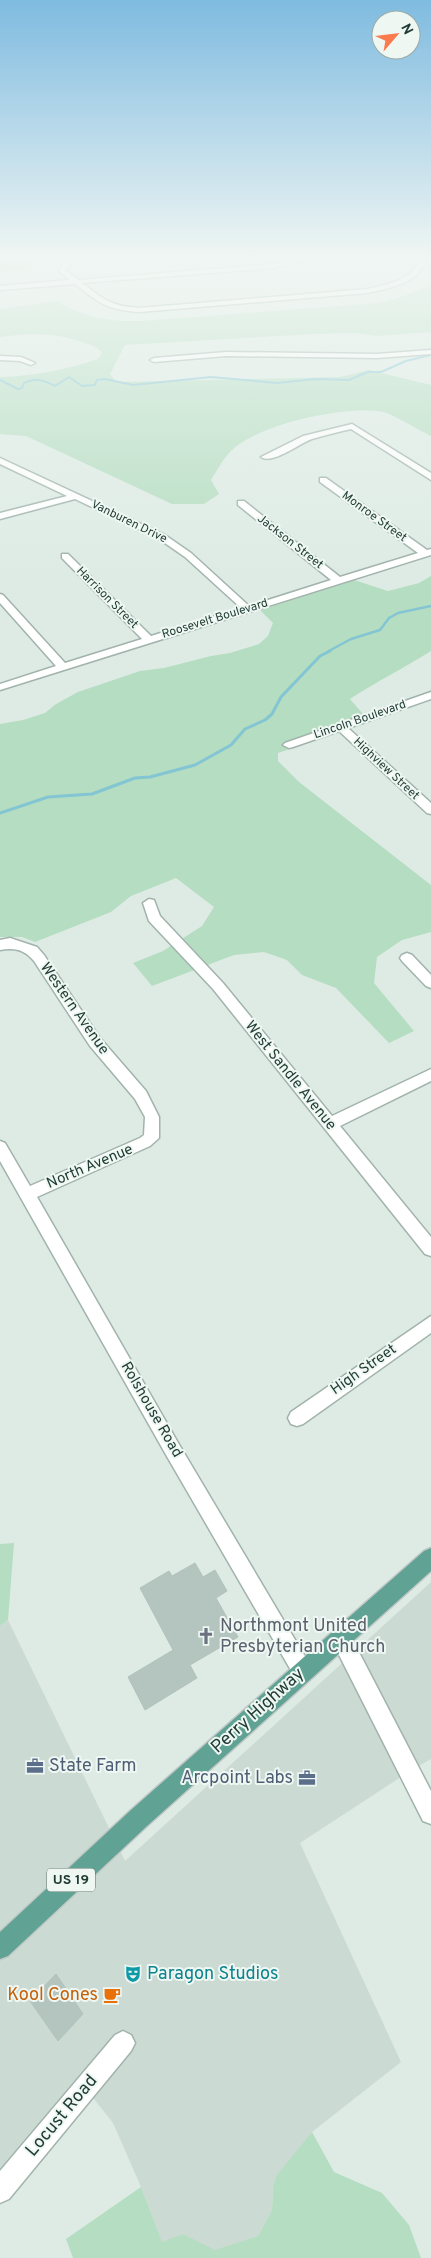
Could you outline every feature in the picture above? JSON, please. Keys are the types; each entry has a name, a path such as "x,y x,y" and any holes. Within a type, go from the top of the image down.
{"main road":[{"name":"Perry Highway","path":"0,1948 116,1838 431,1558"}],"street":[{"path":"25,360 30,362"},
{"path":"265,457 285,450 306,438 352,426 431,477"},
{"name":"Vanburen Drive","path":"0,461 147,528 171,542 247,609"},
{"name":"Monroe Street","path":"323,480 428,553"},
{"path":"0,516 77,496"},
{"name":"Jackson Street","path":"241,503 338,581"},
{"name":"Roosevelt Boulevard","path":"0,687 428,553"},
{"name":"Harrison Street","path":"65,556 149,640"},
{"path":"0,597 63,667"},
{"name":"Lincoln Boulevard","path":"289,745 431,695"},
{"name":"Highview Street","path":"341,727 431,810"},
{"name":"West Sandle Avenue","path":"149,903 154,918 218,986 431,1249"},
{"name":"Western Avenue","path":"5,944 32,950 95,1042 135,1086 152,1116 151,1138"},
{"path":"407,958 431,983"},
{"path":"329,1124 431,1075"},
{"name":"North Avenue","path":"27,1194 136,1147 151,1138"},
{"name":"Rolshouse Road","path":"0,1147 171,1447 303,1672"},
{"name":"High Street","path":"297,1418 431,1323"},
{"path":"341,1638 431,1813"},
{"name":"Locust Road","path":"0,2190 123,2043"}],"shaded area":[{"path":"431,1582 431,1759 300,1843 401,2062 312,2132 273,2187 272,2210 258,2236 215,2251 183,2234 162,2243 141,2187 113,2123 79,2080 0,2172 0,1626 8,1620 125,1861"}],"green space":[{"path":"93,360 117,360 110,374 116,382 340,377 369,370 431,385 431,436 383,412 348,411 280,425 243,442 230,452 211,480 219,494 204,504 172,504 26,436 0,434 0,377 37,374"},
{"path":"431,576 431,651 350,699 370,722 278,753 278,761 299,782 431,885 431,932 402,940 377,957 374,983 414,1031 389,1043 336,988 302,975 287,960 264,952 234,955 152,986 133,963 163,951 202,926 214,907 176,878 131,896 111,912 35,942 22,937 0,937 0,724 23,720 45,713 56,704 78,692 140,671 164,668 230,653 259,644 268,636 273,623 260,610 354,580 388,591 419,583"},
{"path":"14,1543 8,1620 0,1626 0,1544"},
{"path":"312,2132 334,2172 382,2193 409,2225 421,2258 73,2258 66,2239 141,2187 162,2242 183,2234 215,2250 258,2236 272,2210 273,2187 277,2175"}],"building":[{"name":"Northmont United Presbyterian Church","path":"195,1563 203,1577 215,1570 227,1591 216,1598 238,1637 190,1665 197,1678 145,1710 128,1677 173,1650 140,1588 169,1571 172,1576"},
{"path":"56,1974 83,2014 58,2041 30,2001"}],"waterway":[{"path":"0,380 18,389 22,388 24,383 36,380 55,386 69,377 82,386 95,385 97,380 105,379 133,385 211,377 277,383 315,379 349,380 368,372 381,372 409,360"},
{"path":"327,652 351,639 380,630 389,618 398,613 431,606"},
{"path":"0,813 48,797 92,794 135,778 150,777 195,765 231,745 245,729 265,720 272,714 281,697 320,656 330,651"}],"place":[{"name":"Northmont United Presbyterian Church","path":"206,1636"},
{"name":"State Farm","path":"35,1766"},
{"name":"Arcpoint Labs","path":"307,1778"},
{"name":"Paragon Studios","path":"133,1974"},
{"name":"Kool Cones","path":"112,1995"}]}
